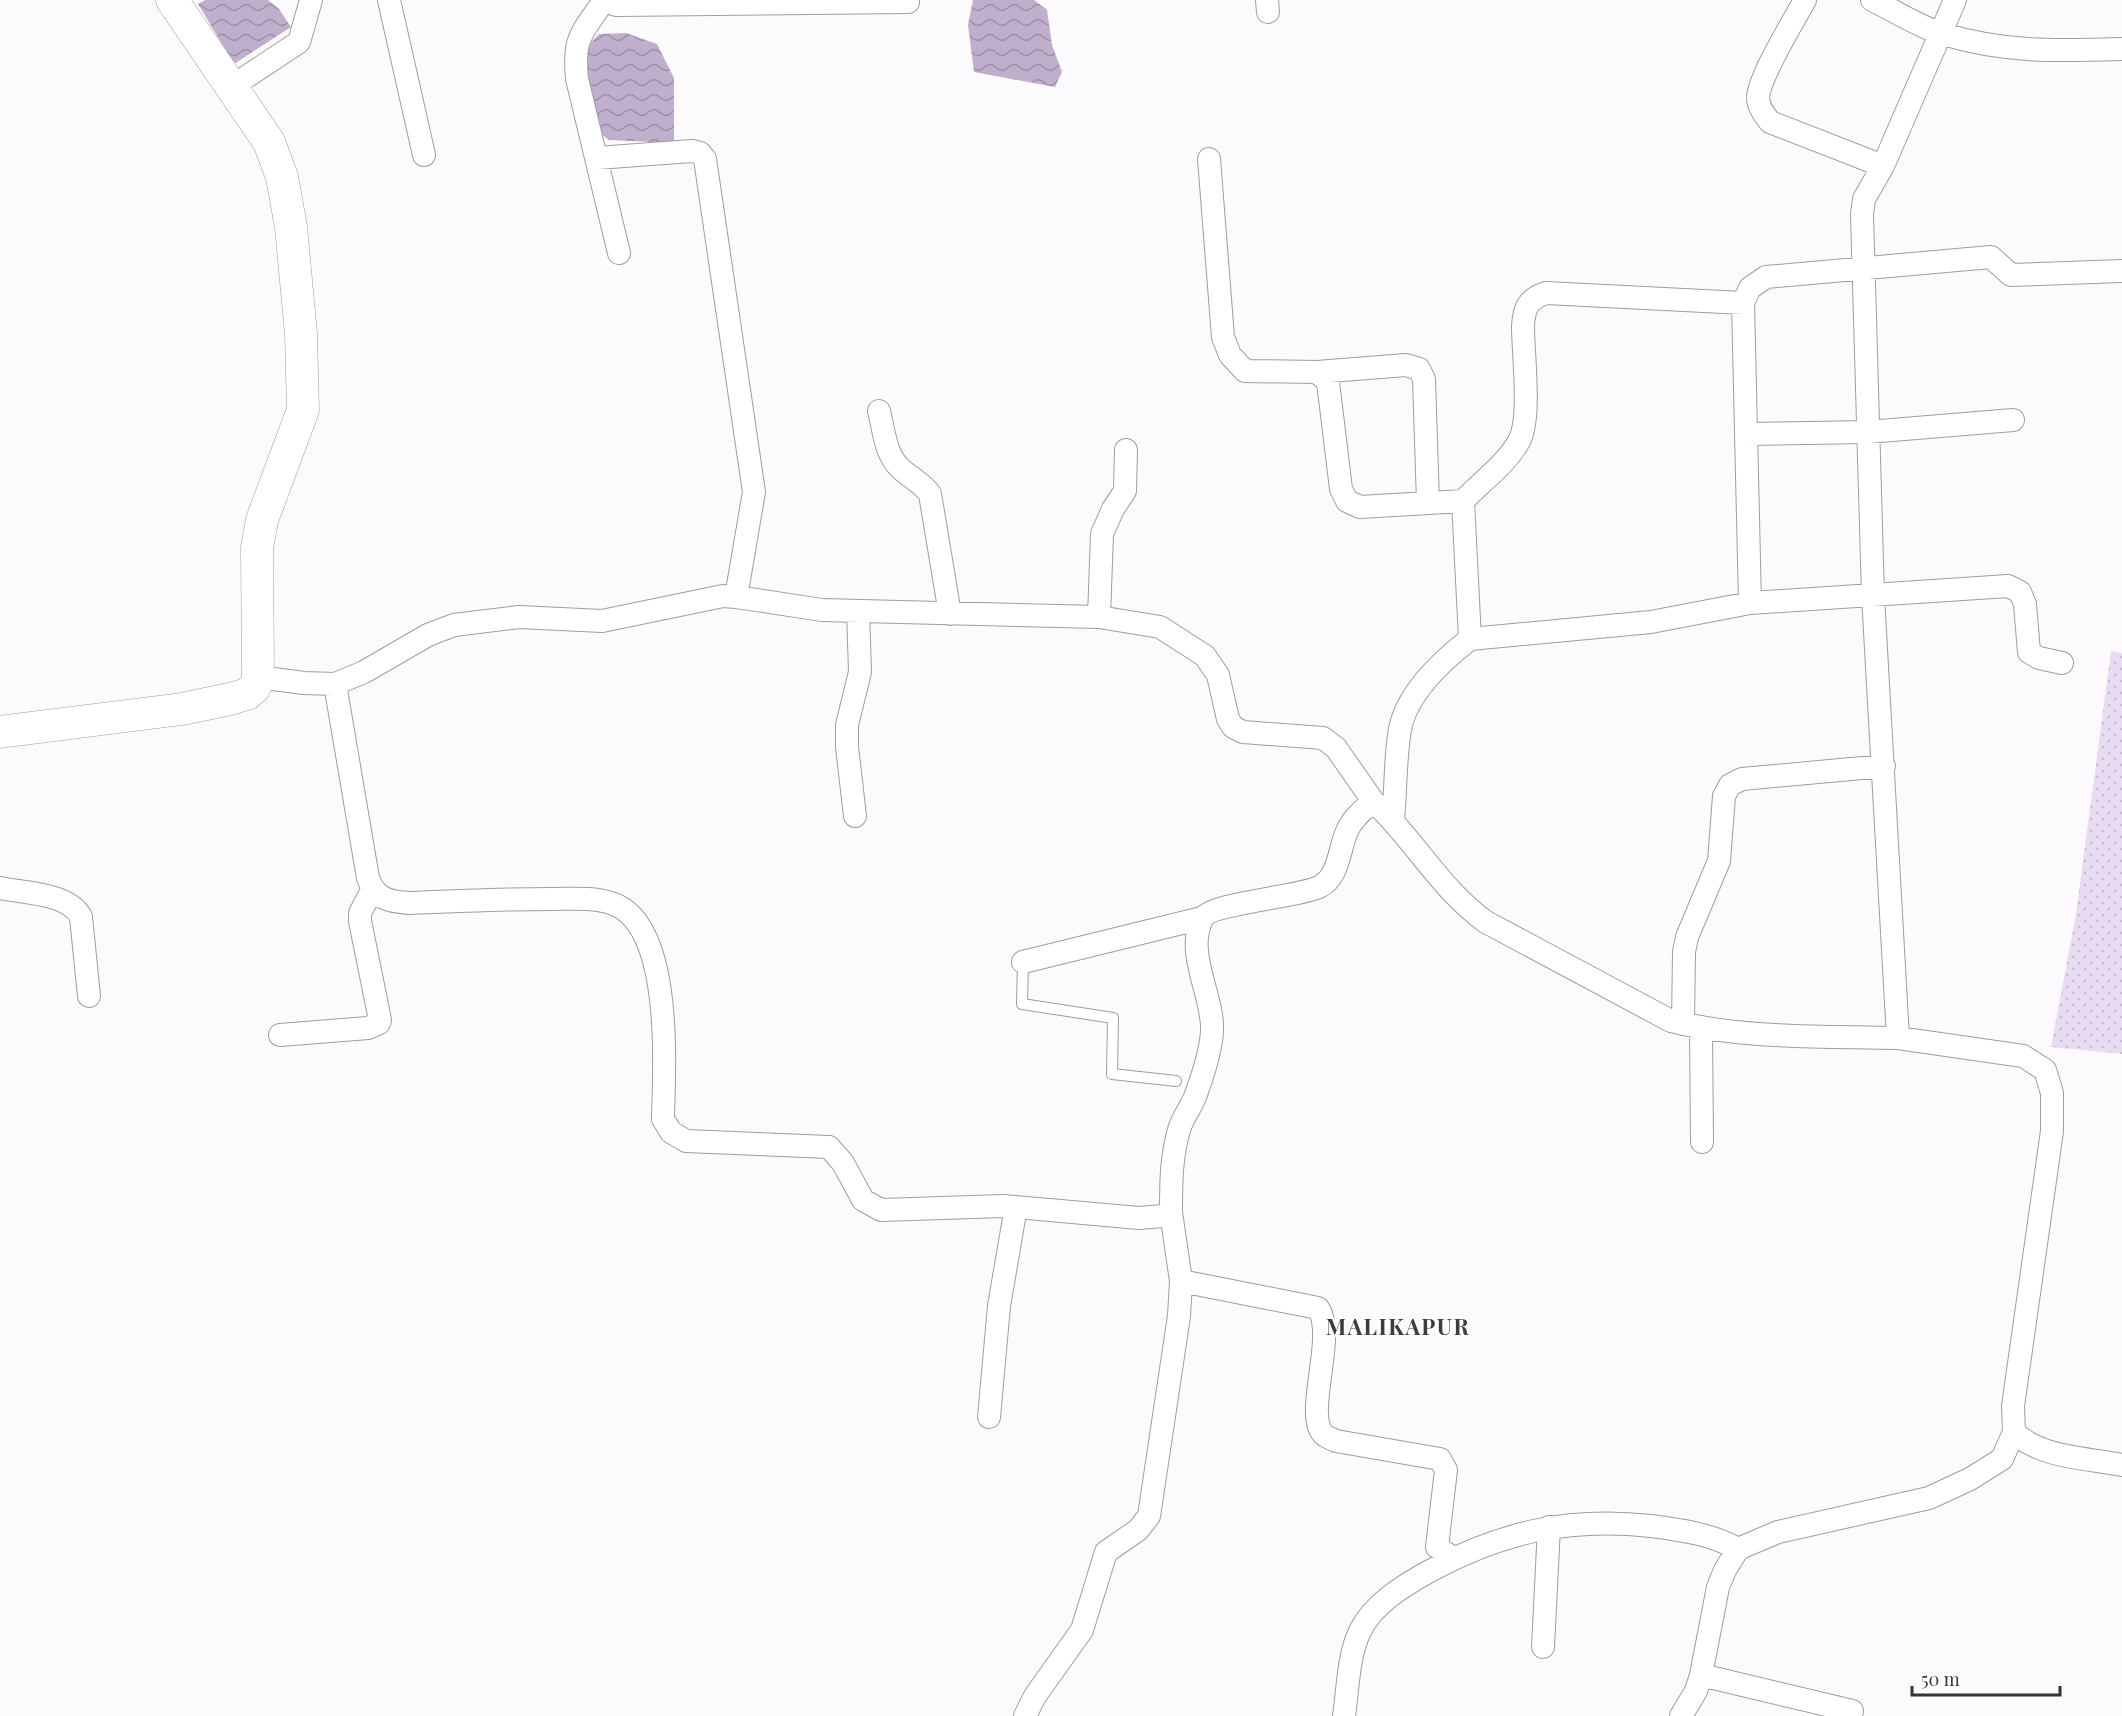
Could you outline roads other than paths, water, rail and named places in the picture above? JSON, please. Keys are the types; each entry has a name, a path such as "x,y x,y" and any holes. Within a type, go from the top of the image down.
{"street":[{"path":"0,732 182,709 230,699 247,694 255,687 258,677 257,548 262,520 303,410 304,383 291,227 282,177 269,142 172,0"},
{"path":"231,87 299,42 311,0"},
{"path":"388,0 424,155"},
{"path":"1805,0 1762,82 1758,98 1761,109 1770,122 1883,166"},
{"path":"1872,0 1941,34 2022,51 2122,49"},
{"path":"1898,1038 1873,596 1861,234 1864,199 1883,166 1955,0"},
{"path":"619,253 576,79 574,53 577,39 602,1 616,5 908,2"},
{"path":"597,158 692,151 700,153 705,159 754,492 736,597"},
{"path":"1209,159 1224,337 1230,355 1245,371 1317,372 1406,365 1419,369 1424,379 1428,503"},
{"path":"1750,603 1743,303 1750,288 1766,277 1991,257 2010,274 2122,271"},
{"path":"1317,372 1328,382 1341,489 1347,501 1360,507 1463,501 1510,454 1520,440 1525,424 1524,310 1532,298 1546,293 1743,303"},
{"path":"879,411 889,453 898,467 923,484 930,494 950,614"},
{"path":"1746,434 1868,432 2013,420"},
{"path":"1099,616 1102,534 1113,509 1125,491 1126,450"},
{"path":"1463,501 1470,639"},
{"path":"1393,819 1402,722 1413,698 1450,654 1470,639 1651,622 1750,603 2008,586 2020,592 2025,604 2030,652 2039,658 2062,663"},
{"path":"258,677 304,683 335,684 364,672 428,635 454,624 519,617 602,621 723,596 822,610 1099,616 1160,627 1205,656 1218,675 1228,719 1233,727 1243,732 1323,738 1336,748 1373,801 1393,819 1453,895 1486,922 1671,1021 1692,1027 1777,1035 1898,1038 2023,1056 2045,1070 2052,1093 2052,1131 2013,1406 2013,1432 2002,1459 1970,1479 1929,1498 1778,1533 1738,1550 1725,1570 1718,1587 1701,1675 1696,1691 1681,1716"},
{"path":"855,816 847,736 860,662 858,611"},
{"path":"335,684 372,890 379,897 394,902 579,899 613,903 626,912 636,924 646,942 661,988 664,1015 663,1119 671,1132 686,1141 829,1147 843,1163 855,1189 863,1200 881,1210 953,1206 1016,1207 1139,1218 1163,1216 1171,1212"},
{"path":"1702,1142 1687,937 1693,917 1715,874 1724,796 1730,785 1742,779 1884,766"},
{"path":"1023,962 1202,918 1207,913 1223,908 1306,892 1322,886 1333,873 1346,832 1354,819 1373,801"},
{"path":"0,888 65,902 76,908 81,917 89,996"},
{"path":"280,1035 368,1028 379,1023 360,921 360,913 372,890"},
{"path":"1025,1716 1035,1696 1082,1630 1106,1552 1138,1530 1149,1516 1179,1316 1180,1281 1171,1212 1173,1157 1180,1128 1195,1097 1212,1038 1211,1014 1201,978 1198,936 1202,918"},
{"path":"989,1417 999,1306 1016,1207"},
{"path":"1180,1281 1318,1308 1324,1324 1319,1425 1323,1434 1336,1441 1440,1459 1446,1470 1437,1547 1453,1558"},
{"path":"2013,1432 2025,1444 2043,1450 2122,1465"},
{"path":"1344,1716 1352,1658 1360,1631 1372,1614 1410,1582 1453,1558 1532,1530 1584,1522 1666,1528 1705,1535 1738,1550"},
{"path":"1543,1647 1549,1527"},
{"path":"1701,1675 1852,1712"}],"lane":[{"path":"1023,962 1022,1004 1113,1018 1112,1074 1176,1081"}],"water":[{"path":"205,0 268,0 279,9 291,27 234,64 198,4"},
{"path":"973,0 1034,0 1047,10 1052,45 1062,72 1055,87 974,72 968,25"},
{"path":"626,33 657,44 674,78 674,143 609,140 590,126 581,53 599,34"}],"district":[{"name":"MALIKAPUR","path":"1398,1327"}]}
